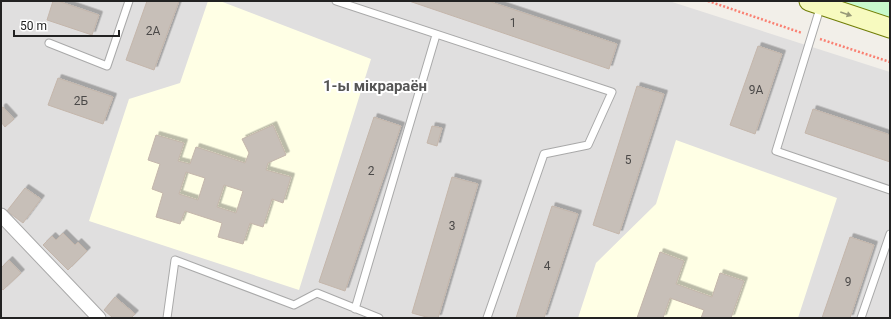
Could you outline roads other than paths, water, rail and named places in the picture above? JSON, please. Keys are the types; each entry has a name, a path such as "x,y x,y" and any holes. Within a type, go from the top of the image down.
{"main road":[{"path":"815,3 890,28"}],"street":[{"path":"1,215 99,318"}],"lane":[{"path":"49,43 107,66 129,1"},
{"path":"336,1 612,92 588,145 544,154 488,318"},
{"path":"815,3 812,36 776,151 890,190"},
{"path":"355,309 436,34"},
{"path":"861,318 890,234"},
{"path":"167,318 175,260 294,305 317,293 379,318"}],"district":[{"name":"1-ы мікрараён","path":"375,86"}]}
